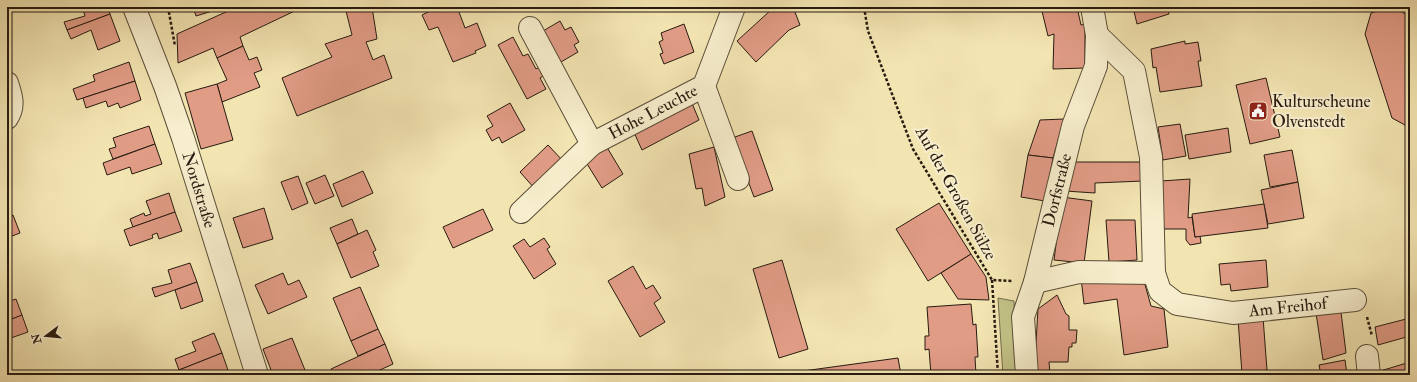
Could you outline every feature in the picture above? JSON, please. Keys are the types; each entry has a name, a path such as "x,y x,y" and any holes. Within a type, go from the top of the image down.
{"street":[{"name":"Nordstraße","path":"134,7 165,86 183,138 257,375"},
{"name":"Hohe Leuchte","path":"521,212 592,144 704,86 734,7"},
{"name":"Dorfstraße","path":"1027,375 1023,317 1035,282 1073,126 1096,66 1097,35 1092,7"},
{"name":"Hohe Leuchte","path":"530,28 592,144"},
{"name":"Am Freihof","path":"1097,35 1134,71 1151,157 1154,273 1160,291 1177,304 1233,313 1355,300"},
{"path":"7,83 12,100 12,108 7,118"},
{"path":"704,86 738,179"},
{"path":"1035,282 1079,272 1154,273"}],"path":[{"name":"Auf der Großen Sülze","path":"864,7 868,31 913,149 992,280 1035,282"},
{"path":"992,280 998,375"},
{"path":"1355,300 1365,308 1375,349 1368,366"}],"shaded area":[{"path":"998,298 1014,301 1016,375 1003,375"}],"building":[{"path":"82,7 108,7 110,14 67,30 64,22 85,16"},
{"path":"193,7 219,7 219,9 196,16"},
{"path":"237,7 301,8 240,37 243,46 217,58 213,48 178,63 177,34"},
{"path":"345,7 372,7 377,39 366,42 373,60 384,55 392,78 297,116 282,78 332,57 325,44 352,35"},
{"path":"430,7 463,7 464,9 459,12 465,28 477,23 486,46 475,51 476,53 453,62 438,27 429,30 422,15 432,10"},
{"path":"793,7 800,25 789,30 756,62 737,41 772,9"},
{"path":"1041,7 1077,7 1081,25 1085,24 1085,68 1053,69 1054,34 1048,36"},
{"path":"1133,7 1168,7 1169,14 1137,24"},
{"path":"1389,7 1396,7 1410,18 1409,134 1405,125 1392,118 1365,34 1371,13"},
{"path":"110,14 120,41 98,50 91,30 71,39 67,30"},
{"path":"560,21 565,30 571,27 579,42 574,45 578,52 561,62 543,31"},
{"path":"684,24 694,52 664,64 660,54 663,53 659,42 663,40 661,33"},
{"path":"513,37 523,56 528,54 536,69 545,64 550,72 540,78 546,89 527,99 498,45"},
{"path":"1185,41 1185,44 1198,42 1201,61 1198,61 1202,86 1160,92 1156,67 1153,68 1151,49"},
{"path":"243,46 249,60 257,57 262,70 254,73 260,87 222,102 217,84 227,80 217,58"},
{"path":"129,62 135,81 77,100 73,89 95,81 93,75"},
{"name":"Kulturscheune Olvenstedt","path":"1266,78 1280,137 1250,144 1236,85"},
{"path":"135,81 141,100 120,108 118,103 108,107 106,101 86,108 83,98"},
{"path":"217,84 233,140 201,149 185,93"},
{"path":"691,101 699,120 642,150 632,128"},
{"path":"510,103 525,130 502,143 499,137 492,141 486,130 493,126 487,116"},
{"path":"1064,119 1053,158 1028,155 1040,120"},
{"path":"1180,124 1186,156 1163,160 1158,127"},
{"path":"149,126 155,144 113,159 109,149 116,147 113,138"},
{"path":"1228,128 1231,152 1189,159 1185,135"},
{"path":"752,131 773,190 754,197 732,138"},
{"path":"155,144 162,164 132,174 130,167 107,175 103,163"},
{"path":"605,144 623,174 602,188 584,159"},
{"path":"548,145 564,162 535,189 520,172"},
{"path":"714,147 725,197 705,206 702,188 696,189 689,154"},
{"path":"1292,150 1298,182 1270,187 1264,155"},
{"path":"1028,155 1053,158 1045,201 1021,197"},
{"path":"1073,162 1143,162 1143,181 1095,183 1095,193 1065,191"},
{"path":"363,171 373,193 342,207 333,184"},
{"path":"325,175 334,196 315,204 306,183"},
{"path":"298,176 308,203 292,210 281,182"},
{"path":"1190,179 1188,218 1192,217 1195,237 1200,236 1201,243 1190,245 1186,240 1186,229 1160,229 1161,181"},
{"path":"1298,182 1304,218 1268,224 1261,190"},
{"path":"169,193 175,212 133,227 130,219 144,213 145,216 151,214 146,201"},
{"path":"1062,197 1092,201 1084,263 1054,260"},
{"path":"939,203 971,254 928,281 896,229"},
{"path":"1264,204 1268,228 1195,237 1192,214"},
{"path":"264,208 273,239 243,248 233,218"},
{"path":"483,209 493,230 453,248 443,227"},
{"path":"175,212 182,231 159,239 157,233 152,235 153,238 130,246 124,230"},
{"path":"13,215 20,233 7,238 7,217"},
{"path":"352,219 358,234 337,244 330,228"},
{"path":"1106,220 1135,220 1137,260 1109,262"},
{"path":"367,230 376,250 373,252 379,266 351,278 337,244"},
{"path":"544,238 550,247 547,249 556,264 534,279 513,246 524,239 530,247"},
{"path":"971,254 986,277 989,300 958,299 941,273"},
{"path":"782,260 808,349 779,358 753,269"},
{"path":"1266,260 1268,287 1231,291 1230,284 1221,285 1219,264"},
{"path":"190,263 197,282 155,297 152,288 172,283 168,270"},
{"path":"633,266 646,289 653,285 661,298 654,303 665,322 640,337 608,281"},
{"path":"283,273 288,285 299,280 307,297 268,314 255,285"},
{"path":"1081,278 1144,281 1151,306 1164,309 1168,347 1124,355 1117,299 1084,304"},
{"path":"197,282 203,301 181,309 175,290"},
{"path":"360,287 378,329 351,341 333,298"},
{"path":"1057,295 1066,314 1069,316 1069,330 1077,330 1076,343 1072,343 1072,347 1069,347 1068,362 1049,362 1050,374 1036,375 1035,361 1038,309"},
{"path":"16,299 22,315 7,321 7,302"},
{"path":"971,304 973,325 976,324 978,357 975,357 976,375 931,375 929,349 925,350 925,336 929,336 927,307"},
{"path":"1341,312 1346,353 1323,360 1316,313"},
{"path":"22,315 28,332 7,341 7,321"},
{"path":"1263,317 1267,370 1242,374 1238,319"},
{"path":"1410,318 1410,336 1378,345 1375,327"},
{"path":"378,329 385,344 358,356 351,341"},
{"path":"214,333 222,353 179,370 175,359 196,351 192,342"},
{"path":"292,338 307,375 273,375 263,349"},
{"path":"385,344 393,364 369,375 334,375 331,369"},
{"path":"222,353 229,373 223,375 205,375 203,370 197,372 198,374 196,375 180,375 179,370"},
{"path":"898,358 901,375 774,375"},
{"path":"1345,360 1347,375 1321,375 1319,365"},
{"path":"1410,362 1410,375 1378,375 1377,372"}],"place":[{"name":"Kulturscheune Olvenstedt","path":"1258,111"}]}
